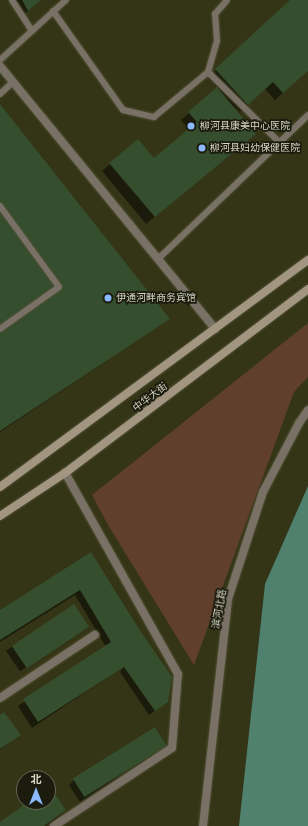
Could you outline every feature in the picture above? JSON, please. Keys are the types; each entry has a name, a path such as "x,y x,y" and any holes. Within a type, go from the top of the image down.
{"main road":[{"name":"中华大街","path":"0,487 308,260"},
{"name":"中华大街","path":"0,516 65,473 308,289"}],"street":[{"path":"0,66 215,329"},
{"name":"滨河北路","path":"203,826 228,599 263,492 299,423 308,410"},
{"path":"54,826 172,748 178,674 65,473"},
{"path":"0,698 95,634"}],"lane":[{"path":"12,0 32,31"},
{"path":"0,60 66,0"},
{"path":"54,11 123,110 154,117 208,72 217,41 214,14 227,0"},
{"path":"208,72 279,142"},
{"path":"0,94 13,82"},
{"path":"158,259 308,115"},
{"path":"0,206 3,214 59,287 0,329"}],"shaded area":[{"path":"308,323 308,377 294,392 194,665 108,525 92,495"},
{"path":"308,486 308,826 239,826 265,584"}],"building":[{"path":"22,0 41,0 28,11"},
{"path":"290,0 308,0 308,71 283,93 273,82 248,105 215,69"},
{"name":"柳河县妇幼保健医院","path":"217,87 256,134 155,217 109,163 138,139 154,158 197,122 188,112"},
{"path":"0,104 170,319 0,431"},
{"path":"91,552 137,626 172,677 168,702 155,711 124,667 38,722 23,699 111,642 80,590 0,640 0,610"},
{"path":"74,604 89,626 27,668 12,646"},
{"path":"4,712 21,735 0,749 0,715"},
{"path":"155,727 167,746 84,797 73,778"},
{"path":"56,796 66,810 44,826 0,826 0,822 17,810 56,810"}],"place":[{"name":"柳河县康美中心医院","path":"191,126"},
{"name":"柳河县妇幼保健医院","path":"202,148"},
{"name":"伊通河畔商务宾馆","path":"108,298"}]}
